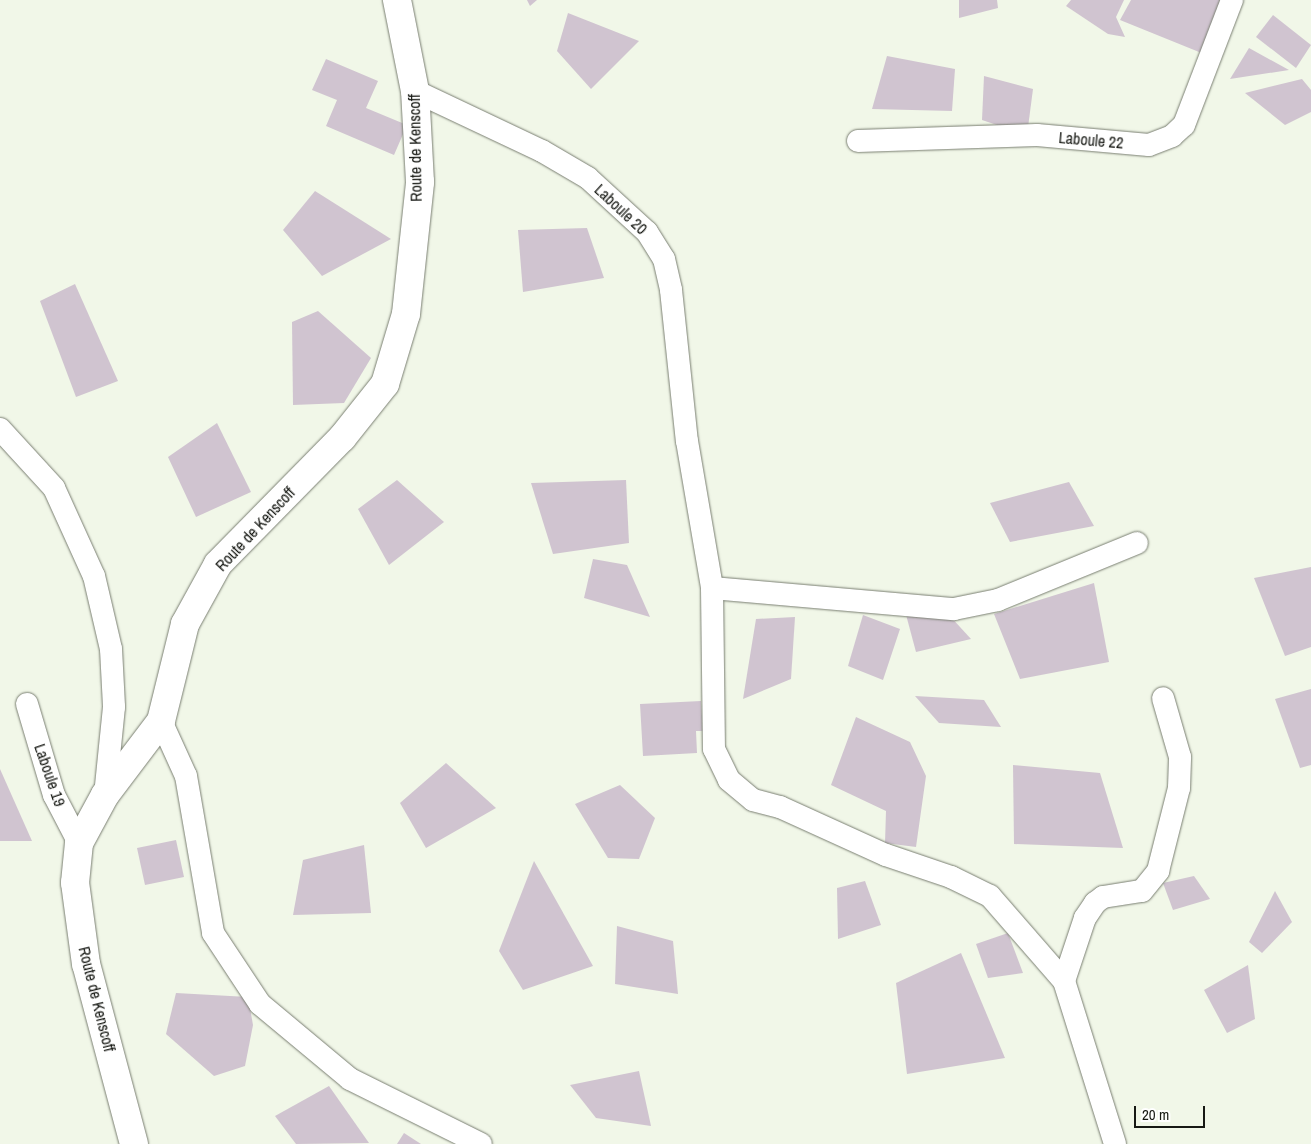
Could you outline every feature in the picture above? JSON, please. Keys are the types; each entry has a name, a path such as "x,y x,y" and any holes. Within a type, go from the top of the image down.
{"main road":[{"name":"Route de Kenscoff","path":"134,1144 86,964 75,883 79,843 105,795 161,721 185,624 218,564 342,438 385,384 406,314 420,182 415,90 397,0"}],"street":[{"name":"Laboule 22","path":"858,141 1037,135 1149,145 1172,136 1184,125 1232,0"},
{"name":"Laboule 20","path":"415,90 542,152 588,178 647,232 664,260 672,290 687,441 697,489 712,588 714,749 729,780 754,800 780,807 886,855 951,877 990,896 1064,981"},
{"path":"0,429 54,488 94,576 112,649 114,707 105,795"},
{"path":"712,588 954,609 998,600 1137,542"},
{"path":"1115,1144 1064,981 1085,918 1095,903 1103,897 1142,891 1158,871 1179,788 1180,772 1180,757 1163,698"},
{"name":"Laboule 19","path":"27,704 54,795 79,843"},
{"path":"161,721 186,776 213,933 260,1004 350,1080 481,1144"}],"building":[{"path":"527,0 537,0 530,6"},
{"path":"959,0 997,0 998,8 959,18"},
{"path":"1071,0 1124,0 1116,17 1125,37 1108,34 1066,6"},
{"path":"1131,0 1227,0 1204,54 1120,20"},
{"path":"568,13 639,41 591,89 557,51"},
{"path":"1273,15 1311,45 1296,68 1256,37"},
{"path":"1249,48 1289,70 1230,79"},
{"path":"887,56 955,69 952,111 872,109"},
{"path":"326,59 378,81 366,108 407,125 394,155 326,126 337,100 312,90"},
{"path":"984,76 1033,89 1027,135 982,120"},
{"path":"1302,79 1311,90 1311,112 1285,125 1245,93"},
{"path":"315,191 391,239 322,276 283,230"},
{"path":"587,228 604,278 523,292 518,230"},
{"path":"75,284 118,381 76,397 40,301"},
{"path":"318,311 371,358 344,403 293,405 292,322"},
{"path":"217,423 251,492 196,517 168,457"},
{"path":"397,480 444,522 389,565 358,509"},
{"path":"626,480 629,543 553,554 531,483"},
{"path":"1069,482 1094,526 1010,542 990,503"},
{"path":"593,559 627,565 650,617 584,598"},
{"path":"1311,567 1311,647 1285,656 1254,578"},
{"path":"1094,583 1109,662 1020,679 994,614"},
{"path":"905,611 949,615 971,639 916,652"},
{"path":"863,615 900,629 883,680 848,666"},
{"path":"795,617 791,679 743,699 756,619"},
{"path":"1311,689 1311,765 1300,768 1275,699"},
{"path":"915,696 984,700 1001,727 939,723"},
{"path":"701,701 703,731 696,731 697,753 643,756 640,704"},
{"path":"856,717 910,742 926,776 916,847 885,843 886,811 831,785"},
{"path":"446,763 496,808 426,848 400,803"},
{"path":"1013,765 1100,773 1123,848 1014,844"},
{"path":"0,769 32,841 0,841"},
{"path":"620,785 655,818 639,859 608,858 575,804"},
{"path":"176,840 184,877 145,885 137,848"},
{"path":"364,845 371,913 293,915 303,860"},
{"path":"534,861 593,966 523,990 499,951"},
{"path":"1194,876 1210,899 1173,910 1163,883"},
{"path":"865,881 881,925 838,939 837,888"},
{"path":"1275,891 1292,922 1262,953 1249,942"},
{"path":"617,926 673,941 678,994 615,984"},
{"path":"1008,933 1023,973 988,978 976,944"},
{"path":"961,953 1005,1058 907,1074 896,983"},
{"path":"1248,965 1255,1019 1227,1033 1204,990"},
{"path":"176,993 248,997 253,1025 245,1066 214,1076 166,1034"},
{"path":"639,1071 651,1126 596,1118 570,1085"},
{"path":"329,1086 369,1143 296,1144 275,1116"},
{"path":"404,1133 421,1144 397,1144"}]}
